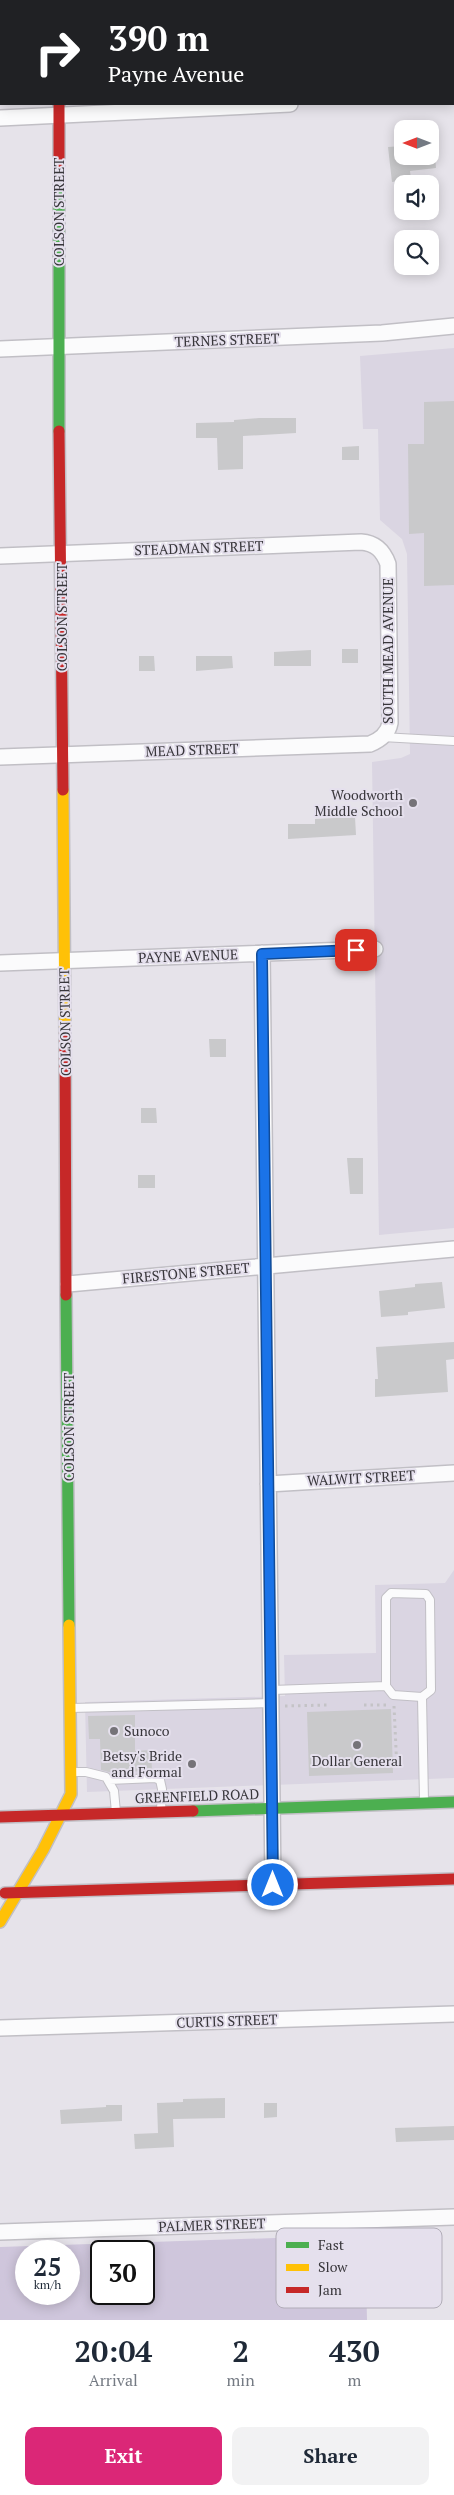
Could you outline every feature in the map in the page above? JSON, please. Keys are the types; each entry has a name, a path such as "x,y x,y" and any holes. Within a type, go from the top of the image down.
{"street":[{"path":"0,118 59,110 252,105"},
{"name":"COLSON STREET","path":"0,1922 61,1816 71,1794 59,346 59,110"},
{"name":"TERNES STREET","path":"0,349 382,333 454,326"},
{"name":"STEADMAN STREET","path":"0,556 361,542 380,548 388,564"},
{"name":"SOUTH MEAD AVENUE","path":"382,737 389,729 390,723 388,564"},
{"name":"MEAD STREET","path":"0,756 370,744 382,737"},
{"name":"PAYNE AVENUE","path":"0,963 375,949"},
{"path":"262,954 268,1484 276,1699 273,1885"},
{"name":"FIRESTONE STREET","path":"68,1284 454,1249"},
{"name":"WALWIT STREET","path":"268,1484 454,1473"},
{"name":"GREENFIELD ROAD","path":"0,1817 454,1802"},
{"path":"0,1893 454,1879"},
{"name":"CURTIS STREET","path":"0,2028 454,2014"},
{"name":"PALMER STREET","path":"0,2232 454,2217"}],"lane":[{"path":"382,737 454,741"},
{"path":"391,1593 426,1594 430,1600 431,1690 422,1697 393,1695 386,1686 386,1598 391,1593"},
{"path":"71,1708 276,1699 386,1686"},
{"path":"422,1697 424,1803"},
{"path":"71,1772 93,1773 106,1777 114,1791 116,1814"},
{"path":"109,1780 155,1778 160,1780 162,1789 161,1812"}],"path":[{"path":"276,1699 328,1706"},
{"path":"364,1705 394,1705 397,1770"}],"shaded area":[{"name":"Woodworth Middle School","path":"454,348 454,1228 379,1235 372,762 401,758 410,754 407,554 402,539 380,520 378,429 363,429 360,356"},
{"path":"454,1570 454,1778 87,1792 85,1702 285,1696 284,1655 376,1653 375,1585 445,1583"},
{"path":"276,2238 276,2308 367,2308 367,2320 0,2320 0,2247 15,2247 15,2305 80,2305 80,2244 90,2244 90,2305 155,2305 155,2242"}],"building":[{"path":"388,147 394,147 394,165 436,165 436,168 410,171 410,175 394,175 394,182 392,182"},
{"path":"454,401 454,585 424,586 424,533 409,534 408,444 424,444 424,402"},
{"path":"296,418 296,433 243,436 243,469 218,470 217,438 196,438 196,423 234,422 234,420"},
{"path":"359,446 359,460 342,460 342,447"},
{"path":"342,649 358,649 358,663 342,663"},
{"path":"311,650 311,666 274,666 274,652"},
{"path":"139,656 154,656 155,671 139,671"},
{"path":"196,656 232,656 233,668 196,671"},
{"path":"355,817 356,835 288,839 288,824 315,824 315,819"},
{"path":"209,1039 226,1039 226,1057 210,1057"},
{"path":"141,1108 156,1108 157,1123 141,1123"},
{"path":"347,1158 363,1158 363,1194 350,1194"},
{"path":"138,1175 155,1175 155,1188 138,1188"},
{"path":"442,1282 445,1308 408,1312 408,1315 381,1317 379,1291 415,1287 415,1284"},
{"path":"454,1342 454,1359 446,1360 448,1392 375,1397 375,1379 378,1379 376,1347"},
{"path":"391,1709 393,1773 309,1776 307,1712"},
{"path":"135,1715 135,1751 151,1750 152,1771 109,1772 101,1770 100,1739 89,1739 88,1716"},
{"path":"225,2098 225,2118 173,2119 174,2147 135,2149 134,2134 158,2133 157,2103 183,2102 183,2099"},
{"path":"264,2103 277,2103 277,2117 264,2118"},
{"path":"106,2105 122,2105 122,2121 61,2124 60,2110 106,2107"},
{"path":"454,2126 454,2140 396,2142 395,2128"}],"traffic: fast":[{"path":"59,167 59,431"},
{"path":"66,1295 69,1625"},
{"path":"193,1811 454,1802"}],"traffic: slow":[{"path":"63,790 65,1034"},
{"path":"0,1922 43,1850 71,1794 69,1625"}],"traffic: jam":[{"path":"59,105 59,167"},
{"path":"59,431 63,790"},
{"path":"65,1034 66,1295"},
{"path":"0,1817 193,1811"},
{"path":"5,1893 454,1879"}],"place":[{"name":"Woodworth Middle School","path":"413,803"},
{"name":"Sunoco","path":"114,1731"},
{"name":"Dollar General","path":"357,1745"},
{"name":"Betsy's Bride and Formal","path":"192,1764"}],"route":[{"path":"273,1885 262,954 356,950"}]}
